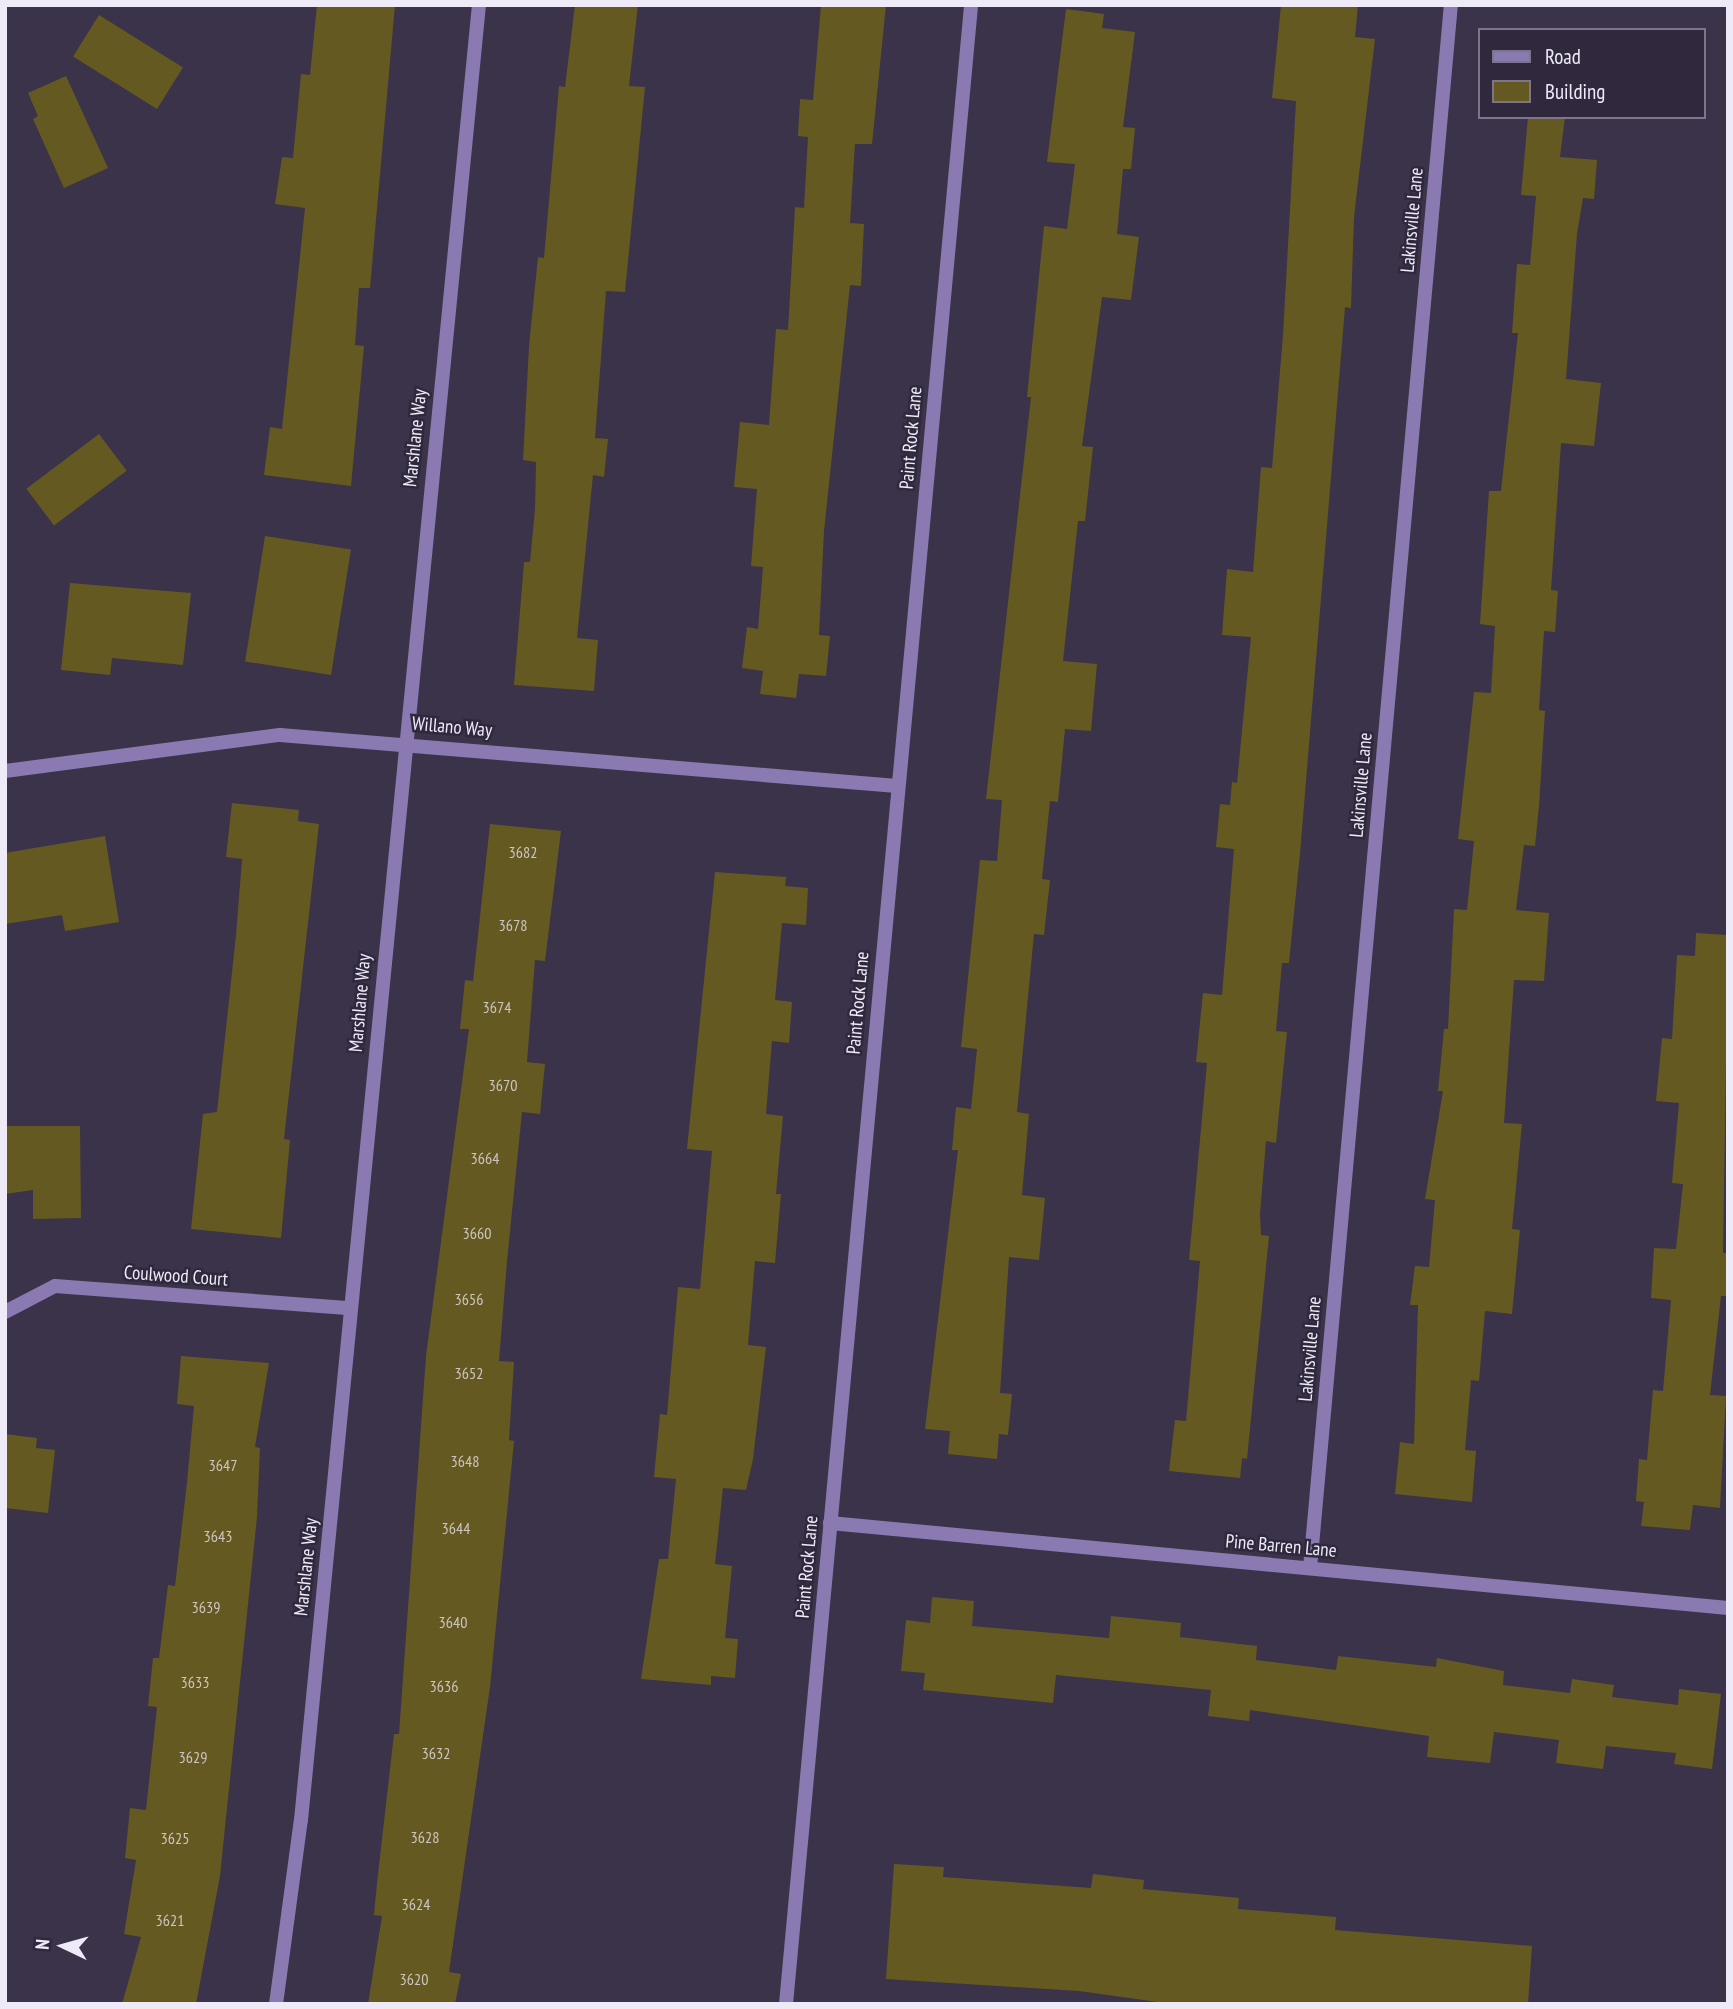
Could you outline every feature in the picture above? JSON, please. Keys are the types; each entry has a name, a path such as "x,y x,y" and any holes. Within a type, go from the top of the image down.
{"street":[{"name":"Marshlane Way","path":"276,2004 301,1820 403,742 479,5"},
{"name":"Paint Rock Lane","path":"786,2004 971,5"},
{"name":"Lakinsville Lane","path":"1310,1568 1451,5"},
{"name":"Willano Way","path":"5,771 280,735 403,742 897,786"},
{"name":"Coulwood Court","path":"5,1312 55,1286 351,1308"},
{"name":"Pine Barren Lane","path":"830,1523 1728,1608"}],"building":[{"path":"317,5 395,5 370,288 359,288 355,345 364,346 351,486 264,475 270,427 282,429 305,208 275,204 282,157 293,158 301,74 310,75"},
{"path":"575,5 638,5 629,86 645,87 625,292 606,291 595,438 608,439 604,477 593,475 577,638 598,640 594,691 514,685 524,562 530,562 535,509 536,462 523,460 529,346 538,257 544,258 559,86 565,87"},
{"path":"821,5 886,5 872,144 855,144 850,223 864,224 861,286 850,285 824,531 819,635 830,636 826,676 799,674 796,698 760,694 763,671 742,668 747,627 758,629 763,567 751,566 757,489 734,487 740,422 769,425 776,329 788,330 795,207 804,208 808,137 798,136 800,99 813,100"},
{"path":"1281,5 1358,5 1355,37 1375,39 1354,217 1351,308 1345,307 1300,854 1289,963 1282,963 1276,1031 1287,1032 1276,1143 1266,1141 1260,1214 1261,1235 1269,1236 1247,1459 1242,1458 1240,1478 1169,1471 1175,1420 1186,1421 1200,1261 1189,1260 1207,1063 1196,1062 1203,993 1222,995 1234,849 1216,847 1220,804 1230,805 1232,782 1237,783 1251,637 1222,635 1227,569 1253,572 1261,467 1272,468 1283,335 1296,101 1272,98"},
{"path":"1066,9 1104,14 1102,28 1135,32 1123,127 1135,128 1131,169 1123,169 1117,234 1139,237 1131,300 1102,297 1082,446 1093,447 1085,521 1078,521 1063,661 1097,664 1091,731 1065,729 1058,802 1050,801 1042,879 1050,880 1044,935 1034,934 1017,1112 1029,1114 1022,1195 1045,1198 1039,1260 1009,1257 1000,1393 1012,1394 1008,1435 999,1434 997,1459 948,1454 950,1431 925,1429 958,1150 952,1150 956,1107 971,1109 977,1049 961,1047 980,860 997,861 1002,800 986,799 1031,397 1027,397 1044,226 1067,229 1075,164 1047,162"},
{"path":"99,15 183,67 157,109 73,57"},
{"path":"66,76 108,168 64,188 33,119 38,116 28,93"},
{"path":"1528,119 1565,119 1560,157 1597,160 1594,199 1583,198 1577,234 1566,379 1601,383 1594,446 1561,443 1551,590 1558,591 1555,632 1544,631 1539,710 1545,711 1539,806 1535,846 1524,845 1516,910 1549,913 1544,981 1514,980 1504,1123 1522,1124 1512,1229 1520,1230 1512,1314 1485,1311 1479,1381 1471,1380 1465,1450 1476,1451 1472,1502 1395,1494 1400,1442 1414,1444 1418,1305 1410,1305 1415,1266 1429,1267 1435,1200 1425,1199 1443,1091 1438,1091 1444,1029 1448,1029 1454,909 1467,910 1474,841 1458,839 1474,692 1491,693 1495,626 1480,624 1489,491 1501,491 1518,333 1512,333 1517,264 1530,265 1536,196 1521,195"},
{"path":"99,434 127,471 54,526 26,489"},
{"path":"265,536 351,550 331,675 245,661"},
{"path":"70,583 191,593 183,665 112,658 110,675 61,670"},
{"path":"232,803 299,810 298,821 319,824 284,1139 290,1140 281,1238 191,1229 203,1114 217,1112 236,935 242,859 226,857"},
{"path":"490,824 561,831 545,961 535,960 527,1062 545,1064 540,1114 522,1112 507,1261 499,1361 514,1362 509,1440 514,1441 490,1687 449,1972 461,1974 455,2004 368,2004 382,1916 374,1915 394,1734 399,1734 426,1356 469,1029 460,1029 465,980 473,981"},
{"path":"105,836 119,922 65,931 62,915 5,924 5,853"},
{"path":"715,872 786,877 785,886 808,888 806,925 782,923 775,1000 792,1002 789,1043 772,1041 766,1114 783,1116 776,1194 781,1194 775,1263 755,1261 748,1345 766,1347 753,1459 746,1490 723,1488 715,1564 732,1566 725,1638 738,1639 735,1678 711,1676 711,1685 641,1679 659,1559 668,1559 676,1479 654,1477 660,1414 667,1415 678,1287 700,1289 712,1151 687,1149"},
{"path":"1696,933 1728,935 1723,1253 1728,1253 1728,1296 1721,1296 1710,1395 1726,1396 1720,1508 1693,1505 1690,1530 1641,1526 1644,1502 1636,1501 1639,1459 1647,1460 1653,1390 1663,1391 1671,1300 1651,1298 1654,1248 1676,1249 1683,1184 1672,1183 1679,1103 1656,1101 1662,1038 1672,1039 1677,955 1695,956"},
{"path":"5,1126 80,1126 81,1218 33,1219 33,1190 5,1194"},
{"path":"181,1356 269,1363 255,1447 260,1448 257,1517 220,1876 196,2004 122,2004 141,1937 124,1934 136,1860 125,1858 130,1808 146,1810 157,1707 148,1706 153,1658 159,1658 168,1585 175,1586 194,1406 177,1404"},
{"path":"5,1434 37,1438 36,1448 55,1450 48,1513 5,1508"},
{"path":"932,1597 974,1601 972,1626 1109,1638 1111,1616 1181,1623 1180,1637 1257,1646 1256,1660 1336,1670 1338,1656 1436,1667 1437,1658 1504,1671 1503,1685 1570,1693 1572,1679 1614,1685 1612,1697 1678,1705 1679,1689 1721,1694 1712,1769 1674,1764 1676,1753 1606,1746 1603,1769 1556,1763 1559,1740 1494,1732 1490,1763 1427,1757 1429,1736 1250,1710 1249,1721 1208,1716 1211,1690 1056,1675 1053,1703 923,1690 925,1673 901,1671 906,1620 930,1623"},
{"path":"894,1864 944,1867 943,1877 1091,1888 1093,1874 1144,1880 1143,1889 1239,1898 1238,1909 1336,1917 1335,1930 1532,1946 1528,2004 1172,2004 1079,1991 886,1979"}]}
